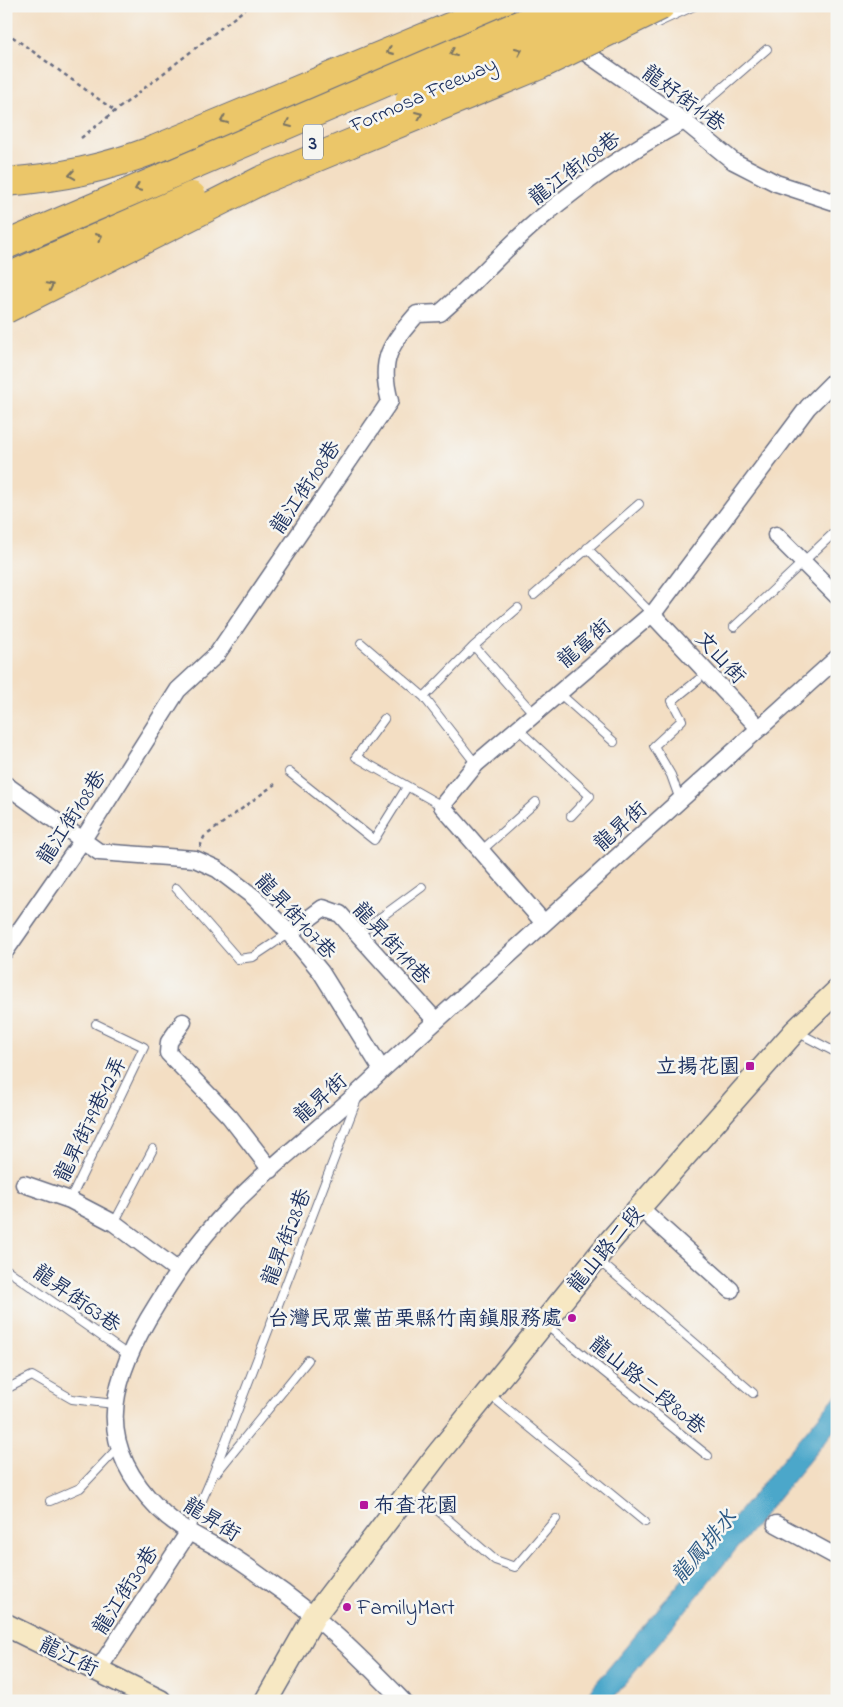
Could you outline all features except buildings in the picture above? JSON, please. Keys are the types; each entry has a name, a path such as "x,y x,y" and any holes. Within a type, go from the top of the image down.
{"highway":[{"path":"6,182 75,175 113,165 156,149 500,6"},
{"name":"Formosa Freeway","path":"6,245 562,6"},
{"name":"Formosa Freeway","path":"6,278 620,6"},
{"path":"6,309 262,180 655,16"}],"street":[{"name":"龍好街11巷","path":"517,6 591,52 684,121 733,161 754,173 837,203"},
{"name":"龍江街108巷","path":"6,950 82,841 178,690 217,654 390,401 384,380 386,360 397,337 417,314 440,313 541,217 578,189 640,145 684,121"},
{"name":"龍富街","path":"442,806 476,764 652,614 808,407 837,378"},
{"path":"776,535 837,596"},
{"name":"文山街","path":"652,614 759,728"},
{"name":"龍昇街","path":"403,1701 315,1614 217,1547 188,1533 159,1510 137,1486 118,1448 114,1404 128,1355 177,1270 208,1231 271,1170 360,1092 837,658"},
{"name":"龍昇街107巷","path":"6,786 99,852 117,855 195,859 217,869 255,898 289,932 321,972 382,1070"},
{"path":"442,806 544,923"},
{"name":"龍昇街119巷","path":"289,932 323,908 340,914 436,1021"},
{"name":"龍山路二段","path":"266,1701 315,1614 543,1323 639,1207 795,1031 837,991"},
{"path":"183,1022 169,1042 168,1053 230,1116 271,1170"},
{"path":"24,1184 70,1200 114,1223 177,1270"},
{"path":"639,1207 731,1290"},
{"path":"776,1524 837,1556"},
{"name":"龍江街30巷","path":"98,1670 188,1533"},
{"name":"龍江街","path":"6,1624 160,1701"}],"lane":[{"path":"655,16 694,6"},
{"path":"684,121 767,49"},
{"path":"534,595 638,504"},
{"path":"734,627 837,530"},
{"path":"587,548 652,614"},
{"path":"424,697 474,646 518,608"},
{"path":"361,643 424,697 476,764"},
{"path":"474,646 534,714"},
{"path":"680,800 672,775 654,746 682,720 672,701 698,680"},
{"path":"559,693 614,742"},
{"path":"384,719 356,757 442,806"},
{"path":"517,728 590,796 572,816"},
{"path":"288,772 374,840 408,786"},
{"path":"481,851 536,802"},
{"path":"358,934 422,886"},
{"path":"176,888 238,959 253,957 289,932"},
{"name":"龍昇街79巷12弄","path":"70,1200 144,1047 96,1024"},
{"path":"795,1031 837,1053"},
{"name":"龍昇街28巷","path":"188,1533 212,1477 360,1092"},
{"path":"114,1223 153,1149"},
{"path":"596,1258 753,1393"},
{"name":"龍昇街63巷","path":"6,1269 128,1355"},
{"name":"龍山路二段80巷","path":"543,1323 708,1456"},
{"path":"212,1477 308,1360"},
{"path":"6,1384 10,1387 32,1376 72,1399 114,1404"},
{"path":"488,1392 645,1522"},
{"path":"50,1501 80,1488 118,1448"},
{"path":"412,1488 495,1560 515,1567 556,1518"}],"path":[{"path":"80,138 249,6"},
{"path":"6,32 115,111"},
{"path":"195,859 204,838 275,784"}],"water":[{"path":"837,1394 837,1427 611,1701 581,1701"}],"place":[{"name":"立揚花園","path":"750,1066"},
{"name":"台灣民眾黨苗栗縣竹南鎮服務處","path":"572,1318"},
{"name":"布查花園","path":"364,1505"},
{"name":"FamilyMart","path":"347,1607"}],"water label":[{"name":"龍鳳排水","path":"703,1546"}]}
